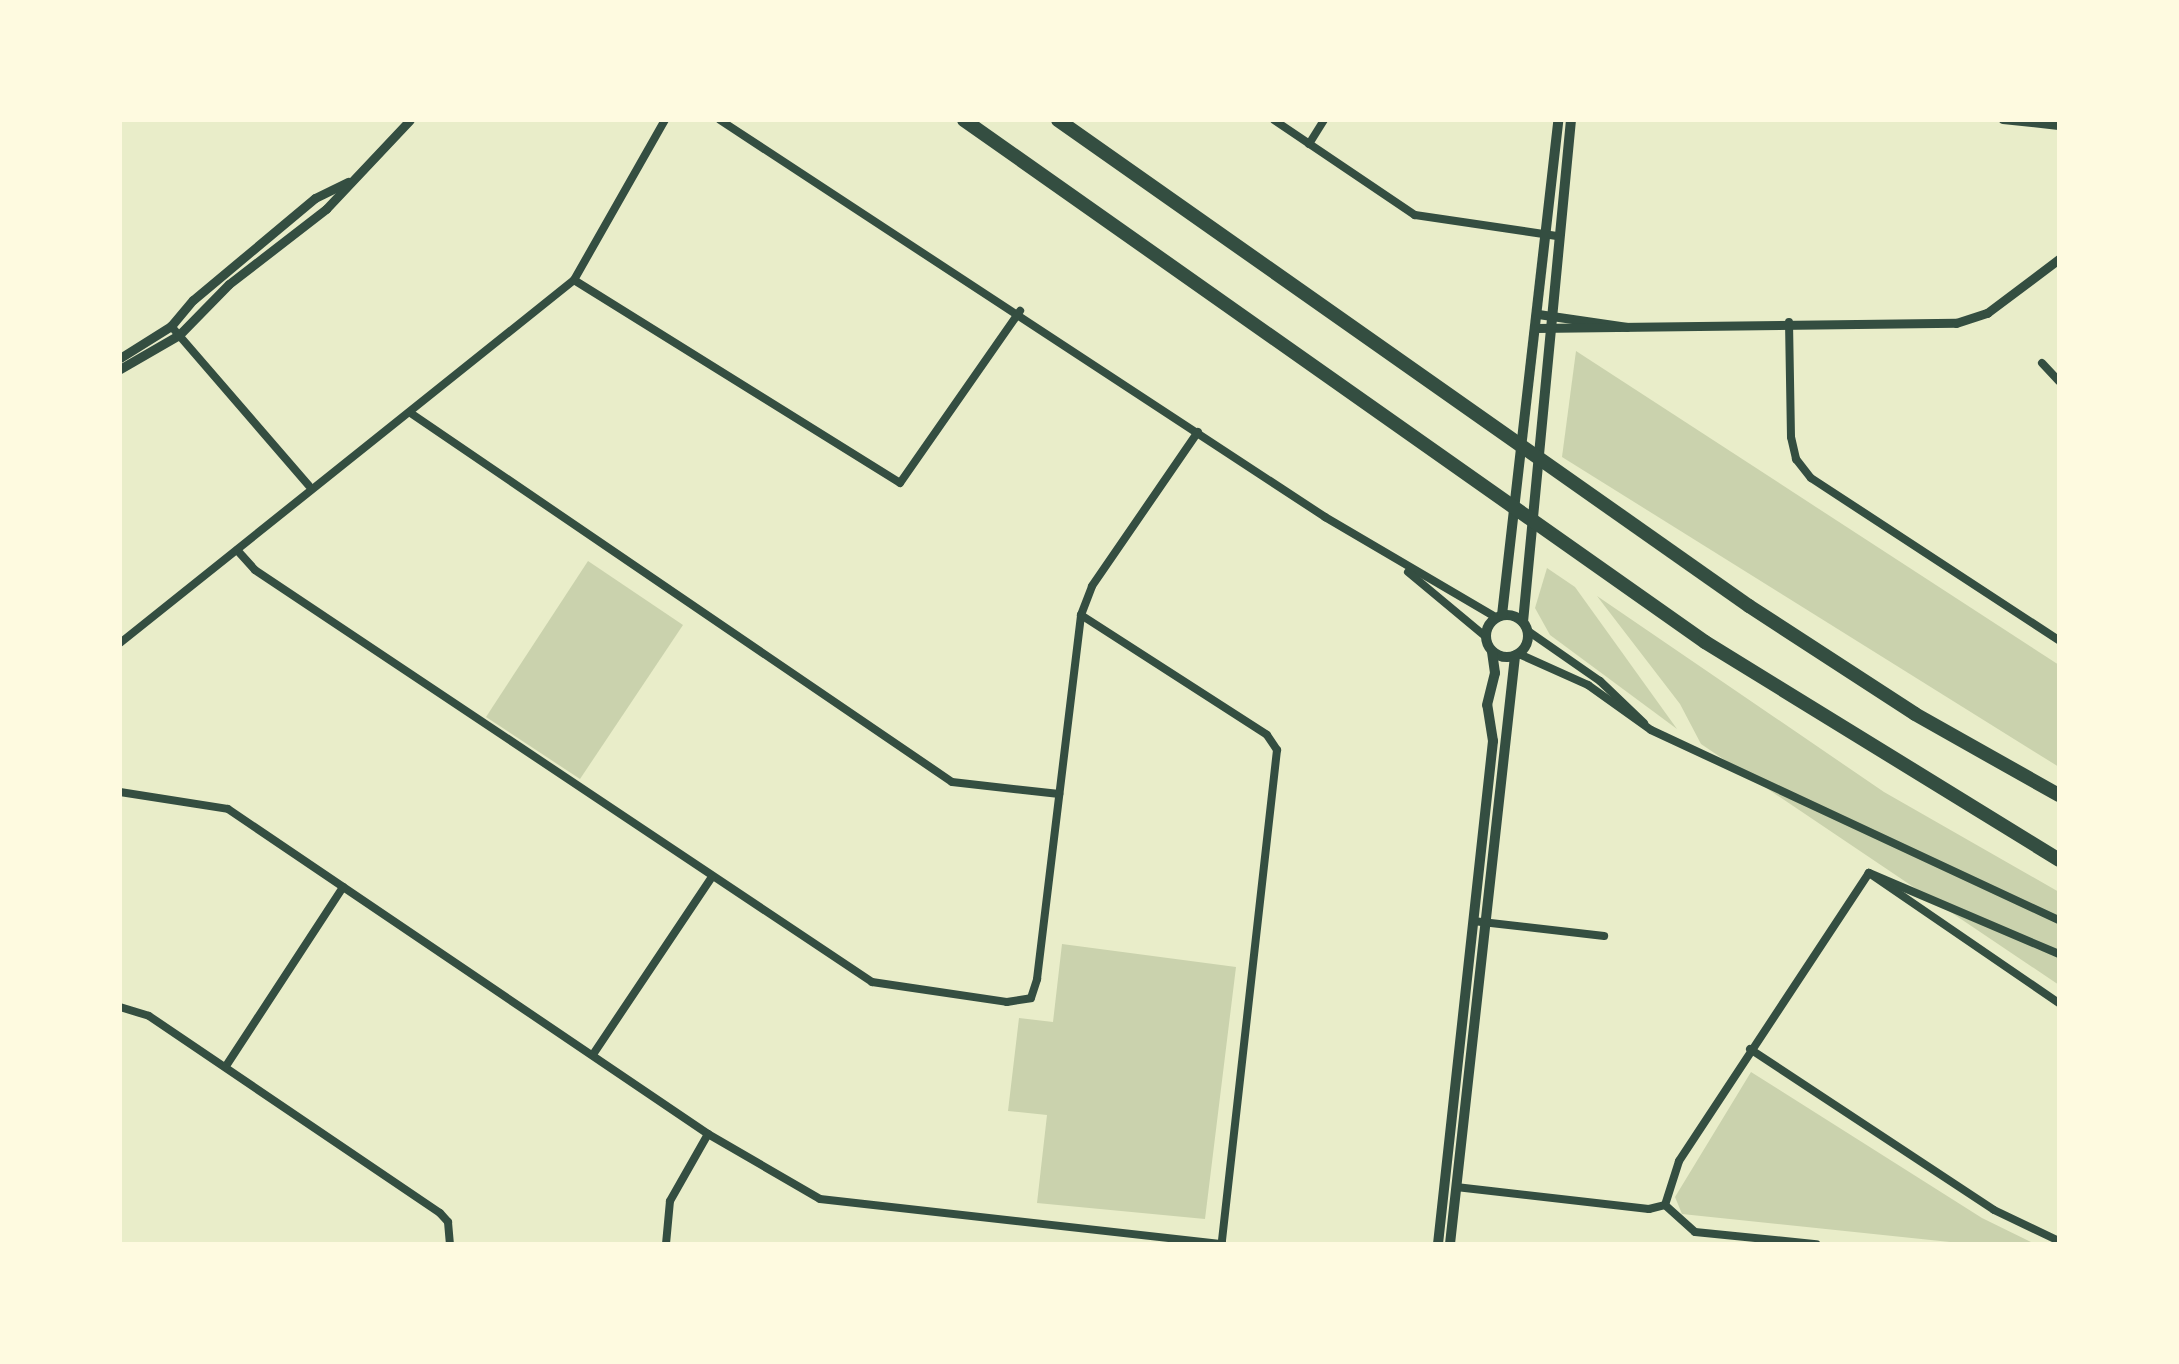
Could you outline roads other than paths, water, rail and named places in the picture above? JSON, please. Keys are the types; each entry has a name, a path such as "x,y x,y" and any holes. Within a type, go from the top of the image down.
{"highway":[{"path":"964,120 1564,545 1882,756 2059,860"},
{"path":"1058,120 1574,487 1915,714 2059,795"}],"main road":[{"path":"1438,1244 1478,922 1517,655 1525,626 1558,120"},
{"path":"1450,1244 1493,741 1486,705 1495,673 1486,637 1499,617 1545,325 1538,314 1570,120"},
{"path":"1499,617 1525,626"},
{"path":"1492,652 1517,655"}],"street":[{"path":"120,369 175,331 268,246 331,204 410,120"},
{"path":"120,643 238,550 308,486 412,414 574,280 666,120"},
{"path":"720,120 1020,312 1402,566 1499,617"},
{"path":"1274,120 1415,215 1552,235"},
{"path":"1309,144 1324,120"},
{"path":"2002,120 2059,126"},
{"path":"1545,325 1956,323 1987,313 2059,259"},
{"path":"574,280 900,483 1020,312"},
{"path":"1789,322 1790,437 1796,459 1812,478 2059,640"},
{"path":"120,358 175,331"},
{"path":"175,331 308,486"},
{"path":"2042,362 2059,381"},
{"path":"412,414 952,782 1059,794"},
{"path":"238,550 255,570 711,878 894,990 1031,998 1080,615 1092,586 1198,432"},
{"path":"1402,566 1486,637"},
{"path":"120,792 214,803 594,1053 708,1134 820,1200 1222,1244 1276,750 1267,736 1080,615"},
{"path":"1525,626 1600,681 1650,730"},
{"path":"1517,655 1588,685 1650,730 2059,920"},
{"path":"1869,872 2059,954"},
{"path":"1869,872 2059,1002"},
{"path":"1665,1205 1679,1162 1869,872"},
{"path":"594,1053 711,878"},
{"path":"226,1066 343,887"},
{"path":"1478,922 1604,936"},
{"path":"120,1007 149,1016 440,1212 448,1222 450,1244"},
{"path":"1750,1050 1994,1210 2059,1242"},
{"path":"666,1244 670,1201 708,1134"},
{"path":"1456,1188 1650,1209 1665,1205"},
{"path":"1665,1205 1695,1232 1816,1244"}]}
